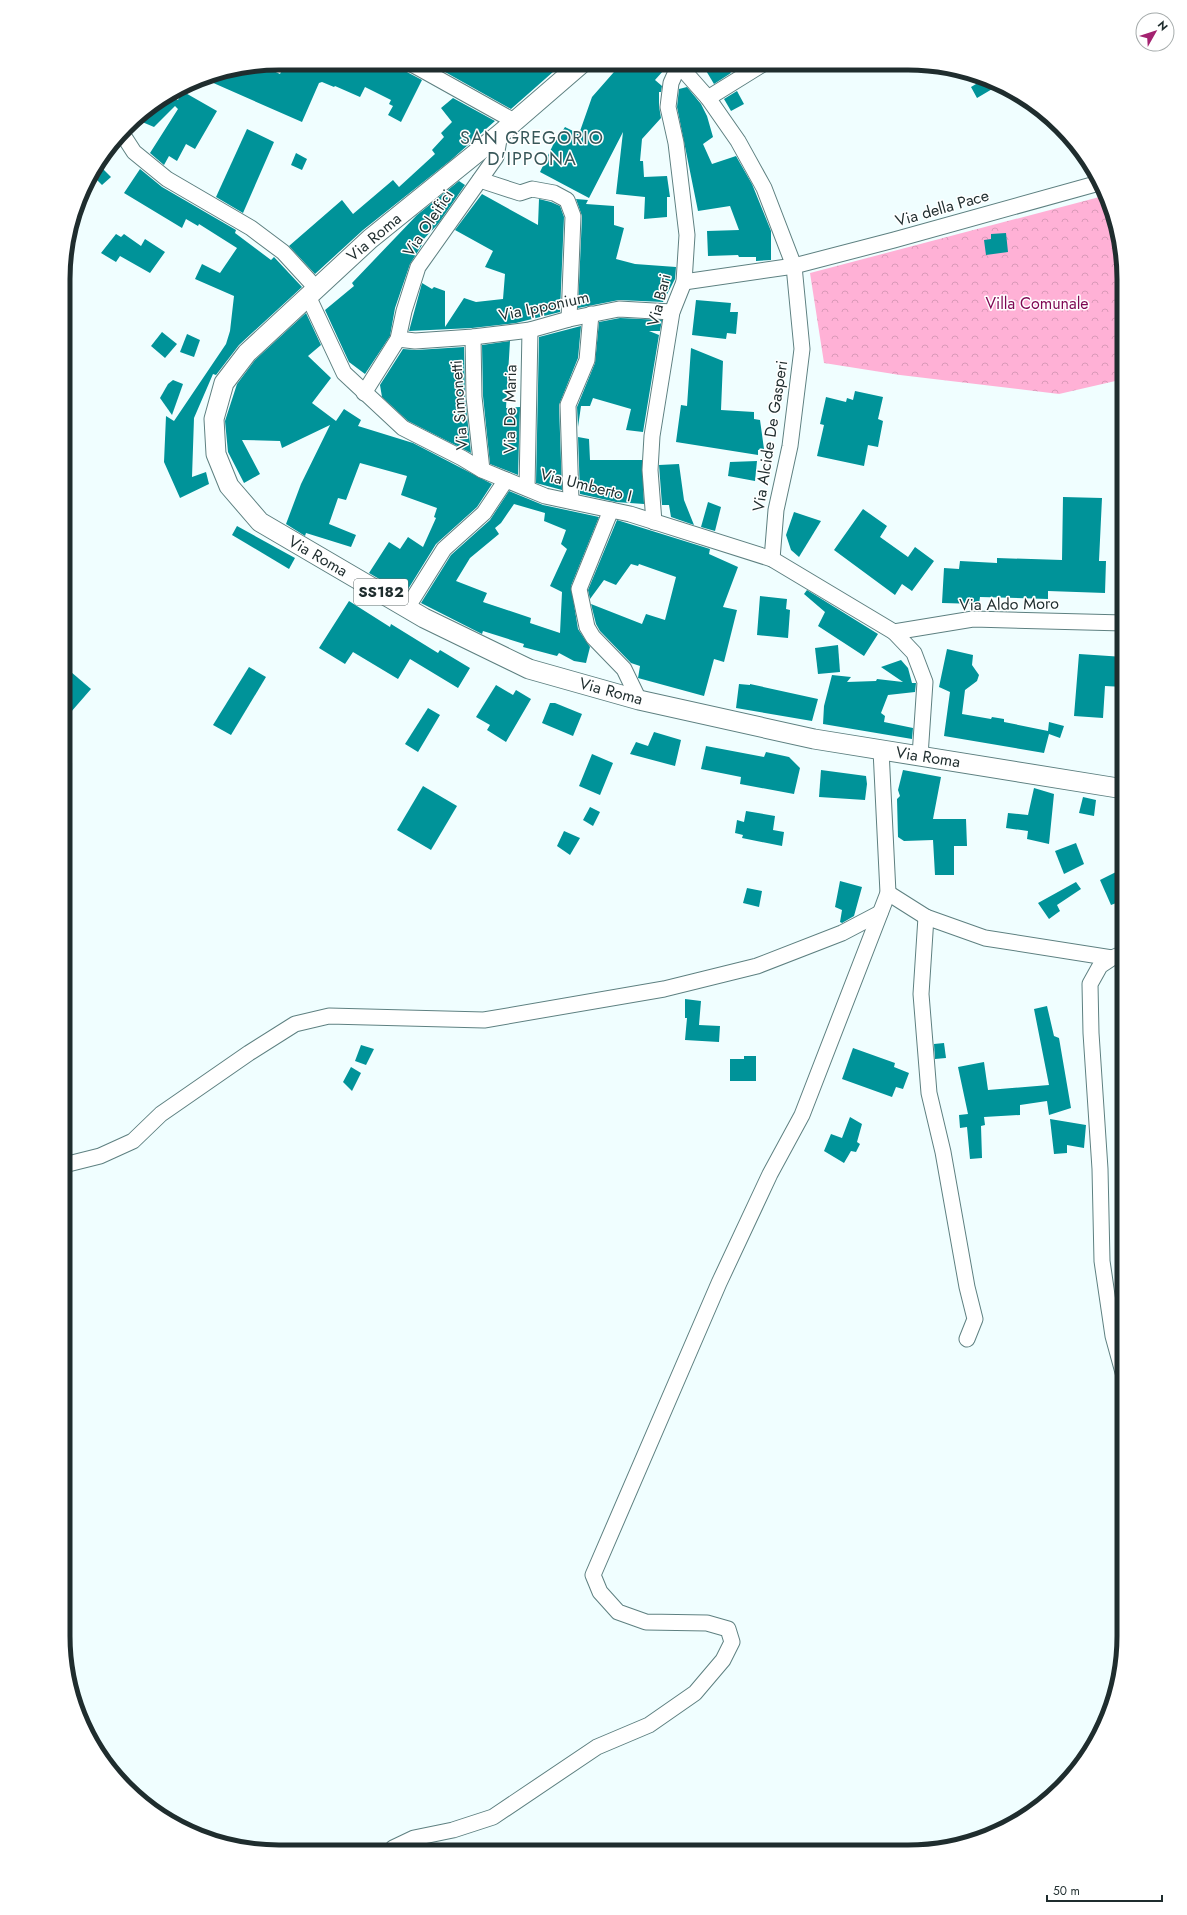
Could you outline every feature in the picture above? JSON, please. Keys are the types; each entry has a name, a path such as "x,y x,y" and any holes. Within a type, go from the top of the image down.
{"main road":[{"name":"Via Roma","path":"574,70 500,134 370,239 247,353 224,383 214,419 216,454 229,486 260,522 424,618 529,669 639,700 814,738 1117,788"}],"street":[{"path":"423,70 514,121"},
{"name":"Via Bari","path":"654,522 650,470 652,436 672,312 684,282 687,235 676,143 668,107 671,83 676,70"},
{"name":"Via Alcide De Gasperi","path":"683,70 708,98 738,141 764,188 794,266 802,349 790,446 776,510 772,559"},
{"path":"708,98 753,70"},
{"name":"Via Oleifici","path":"398,339 404,311 418,267 496,157 500,134"},
{"name":"Via Umberto I","path":"125,138 134,152 167,179 251,228 283,252 312,292 344,373 403,428 462,458 482,470 545,496 611,510 772,559"},
{"path":"480,180 520,193 532,189 554,192 567,200 573,216 569,319"},
{"name":"Via della Pace","path":"684,282 794,266 894,240 1093,184"},
{"name":"Via Ipponium","path":"398,339 415,341 473,337 530,330 569,319 619,309 672,312"},
{"path":"571,501 568,405 587,360 591,314"},
{"name":"Via De Maria","path":"527,488 530,330"},
{"name":"Via Simonetti","path":"473,337 474,397 482,470"},
{"path":"364,393 398,339"},
{"path":"407,608 444,549 484,513 506,480"},
{"path":"611,510 579,589 587,627 594,637 624,669 639,700"},
{"path":"772,559 894,632 914,653 925,682 920,756"},
{"name":"Via Aldo Moro","path":"894,632 973,619 1117,623"},
{"path":"399,1845 414,1838 453,1830 493,1817 597,1747 650,1725 695,1693 726,1654 732,1642 728,1629 707,1623 646,1622 618,1612 600,1592 593,1575 719,1283 770,1174 802,1115 888,893 881,750"},
{"path":"888,893 926,917 985,938 1117,955"},
{"path":"70,1164 100,1156 133,1141 161,1114 249,1053 295,1024 329,1016 484,1020 664,989 757,966 842,933 880,913"},
{"path":"926,917 921,994 929,1093 943,1152 967,1287 975,1319 967,1339"},
{"path":"1117,956 1100,966 1090,984 1091,1032 1100,1169 1102,1261 1113,1336 1117,1351"}],"green space":[{"name":"Villa Comunale","path":"1100,197 1110,225 1117,266 1117,381 1059,394 900,375 824,363 810,273"}],"building":[{"path":"266,70 272,70 280,74 282,70 357,70 362,72 363,70 404,70 422,80 401,122 388,115 393,106 389,104 391,100 365,87 360,97 335,86 334,87 322,82 319,83 302,122 210,82 239,74"},
{"path":"441,70 555,70 511,109"},
{"path":"616,70 663,71 655,80 662,86 661,92 659,92 661,118 642,139 640,161 643,161 644,177 667,176 670,197 667,197 667,217 644,219 645,197 616,194 623,132 589,198 540,172 553,145 565,127 579,134 592,97"},
{"path":"706,70 729,70 731,73 714,84"},
{"path":"975,82 993,89 977,98 971,87 976,84"},
{"path":"687,87 701,104 707,116 713,137 703,144 712,164 736,156 752,184 771,231 771,260 756,261 756,257 739,257 738,255 708,256 707,231 739,230 730,206 698,211 677,107 679,89"},
{"path":"737,91 744,104 731,111 724,99"},
{"path":"185,93 217,111 195,149 186,144 177,161 169,156 164,165 150,153 178,109 175,106 154,127 141,122 163,105 175,98 178,100 180,96"},
{"path":"453,98 495,121 451,160 363,230 315,274 289,246 342,200 353,214 393,180 399,187 435,154 432,150 444,137 441,133 452,122 441,108"},
{"path":"247,129 274,142 243,213 216,197"},
{"path":"296,153 307,159 302,170 291,165"},
{"path":"102,168 111,177 102,185 96,179"},
{"path":"140,169 162,187 236,230 235,233 271,260 274,257 302,287 239,345 216,375 213,374 194,418 192,477 206,472 209,484 180,498 164,462 166,416 174,421 226,344 230,331 234,296 195,279 202,264 220,273 237,248 199,224 198,226 186,219 182,228 124,193"},
{"path":"459,181 465,185 438,224 420,243 422,245 410,264 395,308 390,336 365,374 349,362 325,310 354,286 352,283 417,215"},
{"path":"482,194 538,225 539,199 560,206 564,217 560,312 516,323 472,328 409,331 422,283 432,289 434,287 445,291 445,327 464,298 476,302 503,299 505,274 485,267 493,251 455,230"},
{"path":"576,199 588,200 586,204 614,206 614,225 624,228 616,259 635,264 676,267 675,279 663,302 619,300 578,308 582,216"},
{"path":"1006,233 1008,252 986,255 984,240 991,239 991,234"},
{"path":"116,234 121,237 124,234 141,246 145,239 165,252 150,273 120,256 116,262 101,253"},
{"path":"696,300 731,303 730,312 738,312 736,334 727,333 726,339 692,335"},
{"path":"306,313 321,345 308,356 331,378 312,403 336,421 344,409 361,420 358,426 413,443 492,484 477,507 436,544 405,594 369,573 389,542 400,549 408,537 423,547 436,518 434,517 437,508 401,495 407,476 360,463 346,500 338,498 329,524 356,535 351,547 306,533 305,536 286,524 301,484 330,425 282,448 280,441 242,440 260,474 244,483 228,452 225,421 237,384 255,360"},
{"path":"620,318 662,320 660,331 649,331 659,335 643,432 626,430 631,409 593,398 590,406 581,406 578,427 577,407 595,363 599,322"},
{"path":"581,326 578,358 559,405 562,490 536,483 539,337"},
{"path":"162,332 177,344 165,358 151,346"},
{"path":"187,334 200,340 194,357 180,352"},
{"path":"510,341 506,408 520,407 518,475 490,464 483,396 482,345"},
{"path":"464,347 465,397 471,453 408,421 382,397 380,385 403,349 416,350"},
{"path":"691,348 723,361 721,410 754,412 754,419 760,420 764,449 758,450 758,455 676,442 681,405 687,406"},
{"path":"173,380 183,384 172,415 160,398 168,384"},
{"path":"855,391 883,397 878,419 883,421 878,447 868,445 864,466 817,456 824,425 820,424 826,397 846,402 847,398 853,400"},
{"path":"578,437 589,439 590,460 642,460 644,504 616,502 580,494"},
{"path":"757,461 755,481 728,476 730,462"},
{"path":"679,464 684,500 694,525 671,517 669,505 662,505 659,465"},
{"path":"509,491 543,505 599,517 571,586 578,629 590,647 586,663 574,661 559,653 557,656 523,647 524,644 483,631 482,634 421,603 451,555 490,520","holes":["514,504 545,513 544,521 566,530 561,544 567,549 550,586 562,592 560,633 530,623 531,618 483,602 487,593 456,581 470,558 499,534 495,528 501,523"]},
{"path":"1063,497 1102,498 1099,561 1106,561 1105,593 1048,591 1048,599 980,597 979,604 942,603 944,568 959,569 960,561 997,563 997,558 1062,560"},
{"path":"708,502 721,507 715,531 701,527"},
{"path":"863,509 887,526 880,537 908,557 915,547 934,561 912,591 902,584 895,595 834,550"},
{"path":"794,512 821,521 799,557 791,550 786,535"},
{"path":"617,520 710,549 709,554 738,567 723,607 737,610 724,662 714,659 704,696 638,678 640,666 631,663 600,631 596,624 591,604 642,624 646,614 665,620 676,577 639,564 638,566 631,564 616,585 604,580 590,599 588,590"},
{"path":"237,526 295,558 289,569 232,535"},
{"path":"807,590 878,634 864,656 818,626 825,612 804,594"},
{"path":"760,596 787,599 786,609 790,610 788,638 757,635"},
{"path":"349,601 390,627 391,624 438,653 440,650 470,668 458,688 410,659 398,679 353,652 345,664 319,648"},
{"path":"838,645 840,672 818,674 815,648"},
{"path":"947,649 973,655 972,665 979,675 977,681 965,690 962,714 991,719 992,717 1004,719 1004,722 1048,731 1049,722 1064,726 1060,738 1049,734 1044,753 944,736 950,692 939,687"},
{"path":"1079,654 1117,657 1117,687 1105,686 1103,718 1074,716"},
{"path":"901,660 908,668 912,683 916,683 915,692 888,695 881,713 885,716 884,722 913,728 912,739 823,724 824,706 832,675 851,677 847,682 876,681 877,679 903,682 881,667"},
{"path":"249,667 266,677 231,735 213,725"},
{"path":"70,671 91,689 70,713"},
{"path":"739,684 750,684 818,699 812,721 736,708"},
{"path":"496,685 513,695 516,690 531,699 506,742 487,730 490,725 476,717"},
{"path":"550,703 555,703 582,714 573,736 542,723"},
{"path":"428,708 440,715 418,752 405,744"},
{"path":"654,732 681,740 675,766 630,754 636,742 648,746"},
{"path":"706,746 764,757 766,752 789,757 800,768 794,794 740,784 741,777 701,769"},
{"path":"592,754 613,763 600,795 579,786"},
{"path":"821,770 866,776 867,784 865,800 819,797"},
{"path":"903,770 941,777 933,819 966,819 967,846 954,846 954,875 935,875 933,840 904,841 898,837 897,799 900,796 898,790"},
{"path":"423,786 457,806 431,850 397,830"},
{"path":"1034,788 1054,794 1049,844 1027,839 1028,831 1006,828 1008,813 1028,815"},
{"path":"1083,797 1096,800 1094,816 1079,813"},
{"path":"590,807 600,812 593,826 583,820"},
{"path":"746,811 775,816 773,830 784,832 782,846 742,838 743,835 735,833 737,820 744,822"},
{"path":"564,831 580,838 570,855 557,846"},
{"path":"1076,843 1084,864 1064,874 1055,851"},
{"path":"1117,872 1117,903 1111,905 1100,880"},
{"path":"840,881 862,887 854,916 842,923 840,922 842,910 835,907"},
{"path":"1076,882 1081,889 1057,905 1060,911 1049,919 1038,903"},
{"path":"747,888 762,891 759,907 743,903"},
{"path":"685,999 701,1001 699,1025 720,1026 719,1042 685,1040 687,1018 685,1018"},
{"path":"1047,1006 1054,1036 1059,1038 1071,1108 1049,1115 1047,1101 1020,1105 1020,1115 984,1117 985,1125 981,1126 982,1158 970,1159 967,1127 960,1128 959,1115 968,1114 958,1067 984,1062 988,1090 1049,1085 1034,1009"},
{"path":"944,1043 946,1058 935,1059 934,1044"},
{"path":"361,1045 374,1049 366,1065 355,1061"},
{"path":"853,1048 895,1063 894,1067 909,1073 903,1089 896,1087 892,1097 842,1079"},
{"path":"744,1056 756,1056 756,1081 730,1081 730,1059 744,1059"},
{"path":"351,1067 361,1073 352,1091 343,1082"},
{"path":"850,1117 862,1124 857,1142 860,1144 856,1152 851,1151 844,1163 824,1151 831,1134 842,1138"},
{"path":"1050,1119 1086,1125 1084,1148 1067,1145 1067,1153 1054,1154"}],"district":[{"name":"SAN GREGORIO D'IPPONA","path":"532,148"}]}
